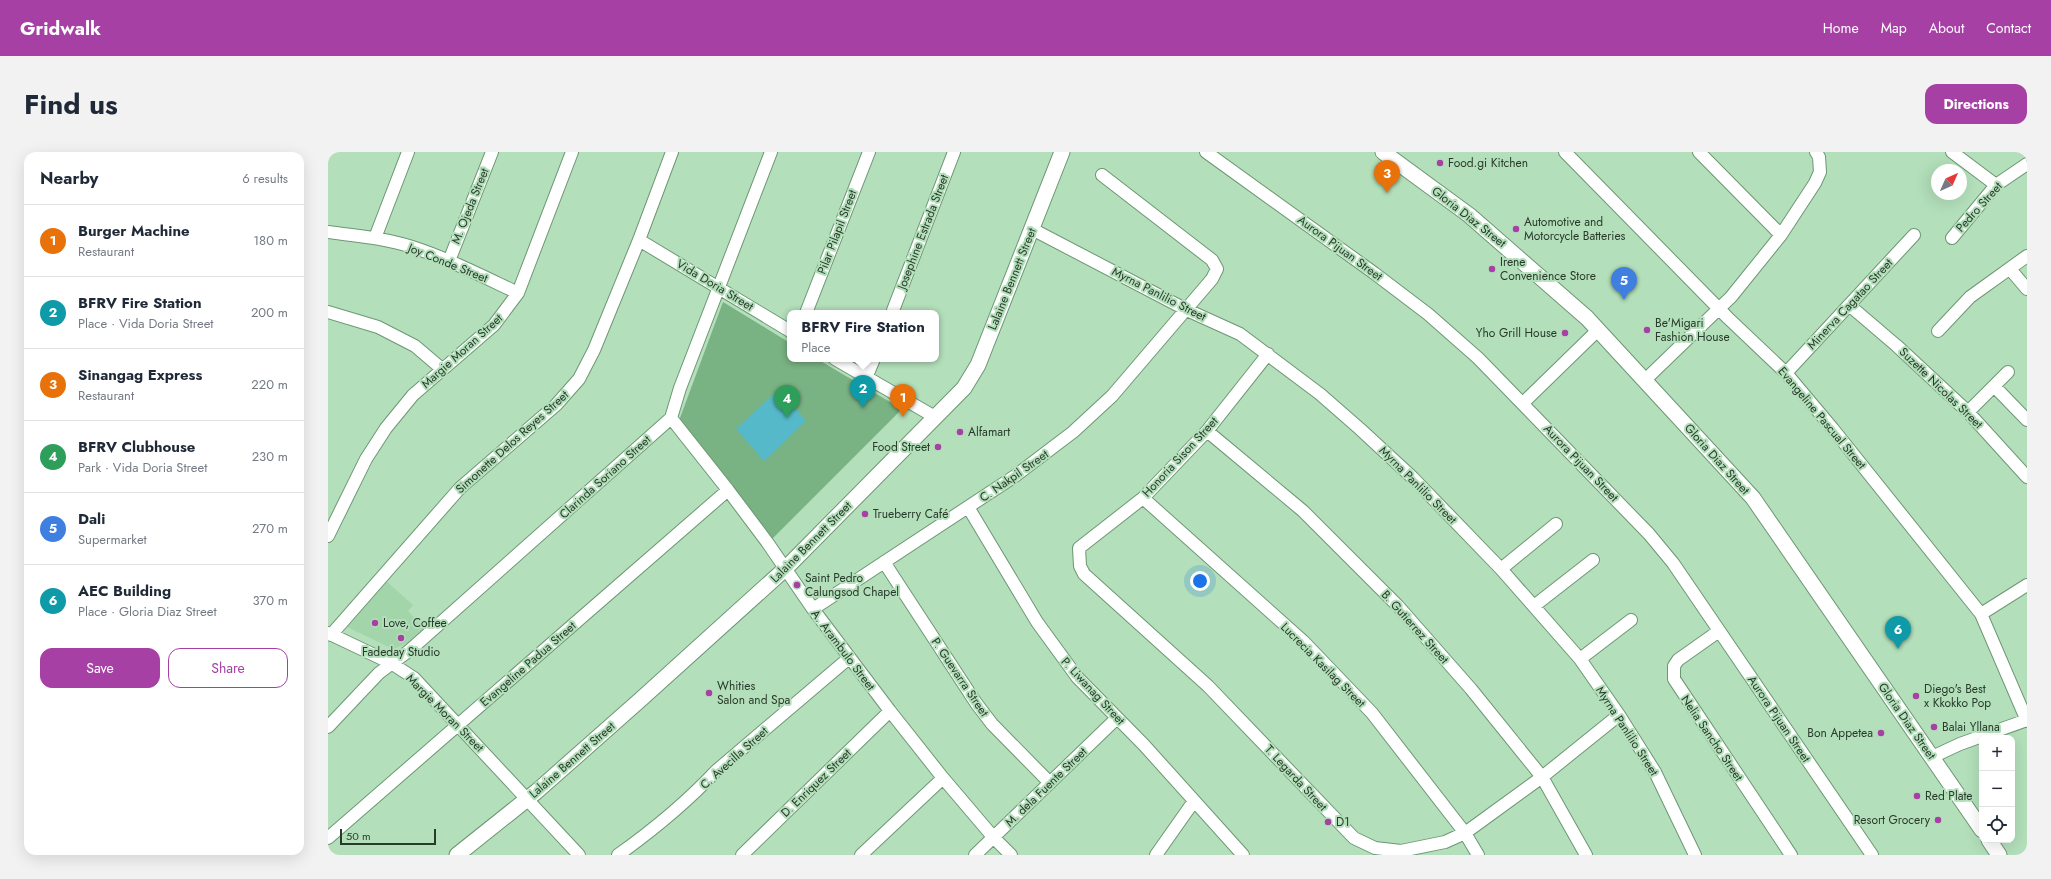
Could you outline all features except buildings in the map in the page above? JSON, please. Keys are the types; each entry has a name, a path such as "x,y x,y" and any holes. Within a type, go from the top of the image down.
{"street":[{"path":"375,238 408,152"},
{"name":"M. Ojeda Street","path":"449,261 492,152"},
{"name":"Margie Moran Street","path":"328,536 366,459 386,428 413,395 494,325 518,293 572,152"},
{"name":"Simonette Delos Reyes Street","path":"330,634 460,488 556,405 579,379 594,350 639,240 672,152"},
{"path":"671,418 680,388 771,152"},
{"name":"Pilar Pilapil Street","path":"807,310 869,152"},
{"name":"Josephine Estrada Street","path":"893,310 954,152"},
{"name":"Lalaine Bennett Street","path":"457,855 528,799 786,569 964,388 978,365 1062,152"},
{"name":"Aurora Pijuan Street","path":"1206,152 1374,273 1428,314 1478,358 1649,534 1674,563 1872,855"},
{"name":"Gloria Diaz Street","path":"1383,152 1469,215 1598,330 1752,498 1979,826"},
{"name":"Evangeline Pascual Street","path":"1565,152 1786,373 1833,429 1980,614 2027,721"},
{"path":"1699,152 1781,235"},
{"path":"1645,380 1720,308 1757,266 1781,235 1815,183 1820,172 1819,157 1816,152"},
{"path":"1952,152 1996,185"},
{"name":"Pedro Street","path":"1952,238 1996,185 2027,164"},
{"name":"C. Nakpil Street","path":"813,609 1015,476 1074,432 1112,396 1187,310 1216,274 1215,264 1102,175"},
{"name":"Myrna Panlilio Street","path":"1032,229 1187,310 1240,334 1268,354 1360,429 1413,478 1501,569 1580,659 1620,715 1655,772 1695,855"},
{"name":"Joy Conde Street","path":"328,232 375,238 411,246 449,261 518,293"},
{"name":"Minerva Cagatao Street","path":"1786,373 1914,235"},
{"name":"Vida Doria Street","path":"639,240 787,329"},
{"path":"1938,331 1970,297 2027,256"},
{"path":"2010,269 2027,289"},
{"name":"Suzette Nicolas Street","path":"1849,305 1897,346 1968,412 2027,477"},
{"path":"328,312 378,327 415,346 442,369"},
{"path":"1523,403 1598,330"},
{"name":"Honoria Sison Street","path":"1079,548 1143,498 1207,431 1268,354"},
{"path":"840,362 935,417"},
{"path":"866,378 873,362"},
{"path":"1968,412 2008,372"},
{"path":"1994,386 2027,420"},
{"name":"A. Arambulo Street","path":"671,418 728,490 786,569 813,609 890,711 943,778 994,838 1011,855"},
{"name":"Clarinda Soriano Street","path":"328,727 379,673 410,650 671,418"},
{"name":"B. Gutierrez Street","path":"1207,431 1303,511 1398,606 1471,689 1542,777 1586,855"},
{"name":"Evangeline Padua Street","path":"328,838 728,490"},
{"name":"Lucrecia Kasilag Street","path":"1143,498 1309,647 1372,713 1465,833 1478,855"},
{"name":"P. Liwanag Street","path":"968,507 1056,651 1077,677 1194,800 1243,855"},
{"path":"1501,569 1556,524"},
{"name":"T. Legarda Street","path":"1079,548 1080,566 1084,574 1208,686 1354,838 1375,848 1401,851 1445,842 1465,833 1542,777 1620,715"},
{"path":"1534,606 1593,560"},
{"name":"P. Guevarra Street","path":"884,562 976,703 992,724 1050,783"},
{"path":"1980,614 2027,585"},
{"path":"1580,659 1631,620"},
{"name":"Nelia Sancho Street","path":"1720,631 1678,660 1674,666 1674,679 1791,855"},
{"name":"Margie Moran Street","path":"330,634 391,663 414,678 579,855"},
{"name":"C. Avecilla Street","path":"618,855 652,831 716,772 849,658"},
{"name":"D. Enriquez Street","path":"742,855 890,711"},
{"name":"M. dela Fuente Street","path":"975,855 1117,718"},
{"path":"1932,756 2027,721"},
{"path":"861,855 943,778"},
{"path":"1156,855 1194,800"},
{"path":"1991,843 2000,855"}],"shaded area":[{"path":"723,302 787,341 787,362 822,362 902,409 768,543 677,426"},
{"path":"385,580 413,605 408,611 424,629 408,643 393,649 347,627 347,624"}],"water":[{"path":"779,389 806,421 764,461 736,429"}],"place":[{"name":"Food.gi Kitchen","path":"1440,163"},
{"name":"Sinangag Express","path":"1387,193"},
{"name":"Automotive and Motorcycle Batteries","path":"1516,229"},
{"name":"Irene Convenience Store","path":"1492,269"},
{"name":"Dali","path":"1624,300"},
{"name":"Be'Migari Fashion House","path":"1647,330"},
{"name":"Yho Grill House","path":"1565,333"},
{"name":"BFRV Fire Station","path":"863,408"},
{"name":"Burger Machine","path":"903,417"},
{"name":"BFRV Clubhouse","path":"787,418"},
{"name":"Alfamart","path":"960,432"},
{"name":"Food Street","path":"938,447"},
{"name":"Trueberry Café","path":"865,514"},
{"name":"Saint Pedro Calungsod Chapel","path":"797,585"},
{"name":"Love, Coffee","path":"375,623"},
{"name":"Fadeday Studio","path":"401,638"},
{"name":"AEC Building","path":"1898,649"},
{"name":"Whities Salon and Spa","path":"709,693"},
{"name":"Diego's Best x Kkokko Pop","path":"1916,696"},
{"name":"Balai Yllana","path":"1934,727"},
{"name":"Bon Appetea","path":"1881,733"},
{"name":"Red Plate","path":"1917,796"},
{"name":"Resort Grocery","path":"1938,820"},
{"name":"D1","path":"1328,822"}]}
